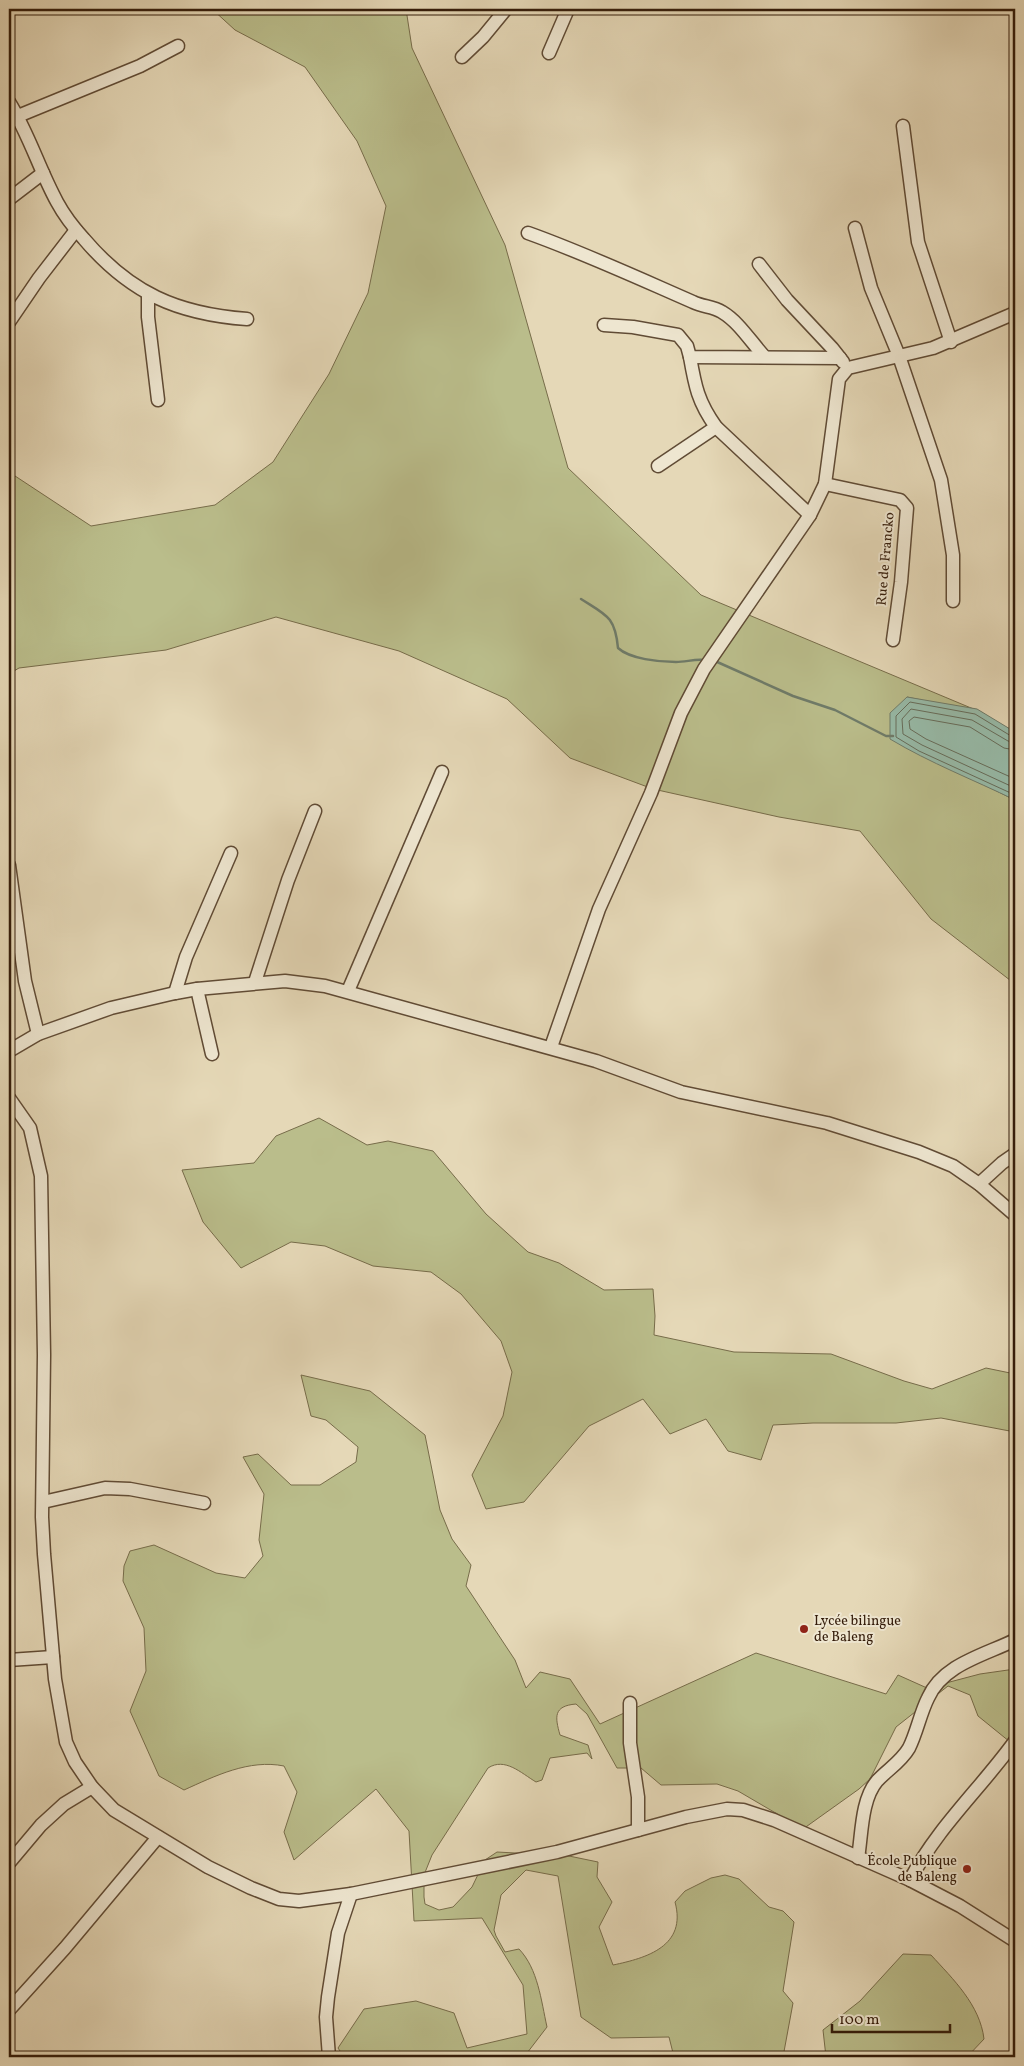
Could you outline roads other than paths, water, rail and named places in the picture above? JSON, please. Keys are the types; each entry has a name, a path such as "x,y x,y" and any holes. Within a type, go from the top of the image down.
{"street":[{"path":"462,57 483,37 506,9"},
{"path":"549,53 568,9"},
{"path":"18,116 140,66 178,46"},
{"path":"9,102 18,116 58,204 76,230 116,273 148,294 180,307 215,317 247,319"},
{"path":"903,126 918,242 951,342"},
{"path":"9,199 43,173"},
{"path":"855,228 871,288 899,356 941,480 953,555 953,601"},
{"path":"9,322 39,278 76,230"},
{"path":"528,232 603,262 695,303 712,307 722,312 737,324 764,356"},
{"path":"759,264 787,300 844,363"},
{"path":"148,294 148,317 158,400"},
{"path":"690,357 764,356 844,363 899,356 951,342 1015,314"},
{"path":"604,325 633,327 678,335 687,346 697,394 716,427 810,515"},
{"path":"551,1048 599,909 651,793 681,713 704,669 810,515 825,484 837,390 844,363"},
{"path":"658,466 716,427"},
{"name":"Rue de Francko","path":"825,484 900,500 907,508 901,582 893,640"},
{"path":"348,991 442,772"},
{"path":"254,982 288,880 315,811"},
{"path":"175,993 186,957 231,853"},
{"path":"9,864 25,981 38,1034"},
{"path":"9,1051 38,1034 111,1008 175,993 254,982 285,981 325,986 596,1061 681,1092 827,1123 919,1152 953,1166 980,1184 1015,1215"},
{"path":"196,989 212,1054"},
{"path":"9,1098 30,1128 41,1176 44,1364 44,1554 52,1657 66,1742 75,1762 92,1787 114,1810 208,1867 279,1899 300,1901 351,1894 557,1852 686,1817 727,1809 743,1810 774,1820 910,1880 960,1906 1015,1941"},
{"path":"980,1184 1002,1163 1015,1154"},
{"path":"43,1502 105,1488 130,1489 204,1503"},
{"path":"858,1858 866,1802 876,1782 897,1763 908,1748 928,1696 939,1681 956,1667 1015,1640"},
{"path":"9,1660 52,1657"},
{"path":"630,1704 630,1743 638,1797 638,1830"},
{"path":"910,1880 953,1816 983,1783 1015,1741"},
{"path":"9,1862 41,1825 64,1804 92,1787"},
{"path":"9,2010 65,1948 158,1837"},
{"path":"329,2057 326,2017 328,1997 338,1933 351,1894"}],"water":[{"path":"907,697 977,709 1015,732 1015,800 936,764 890,739 890,713"}],"waterway":[{"path":"581,599 603,613 612,623 617,637 618,648 623,652 645,659 661,661 704,660"},
{"path":"715,661 793,696 835,710 886,736 893,736"}],"place":[{"name":"Lycée bilingue de Baleng","path":"804,1629"},
{"name":"École Publique de Baleng","path":"967,1869"}]}
